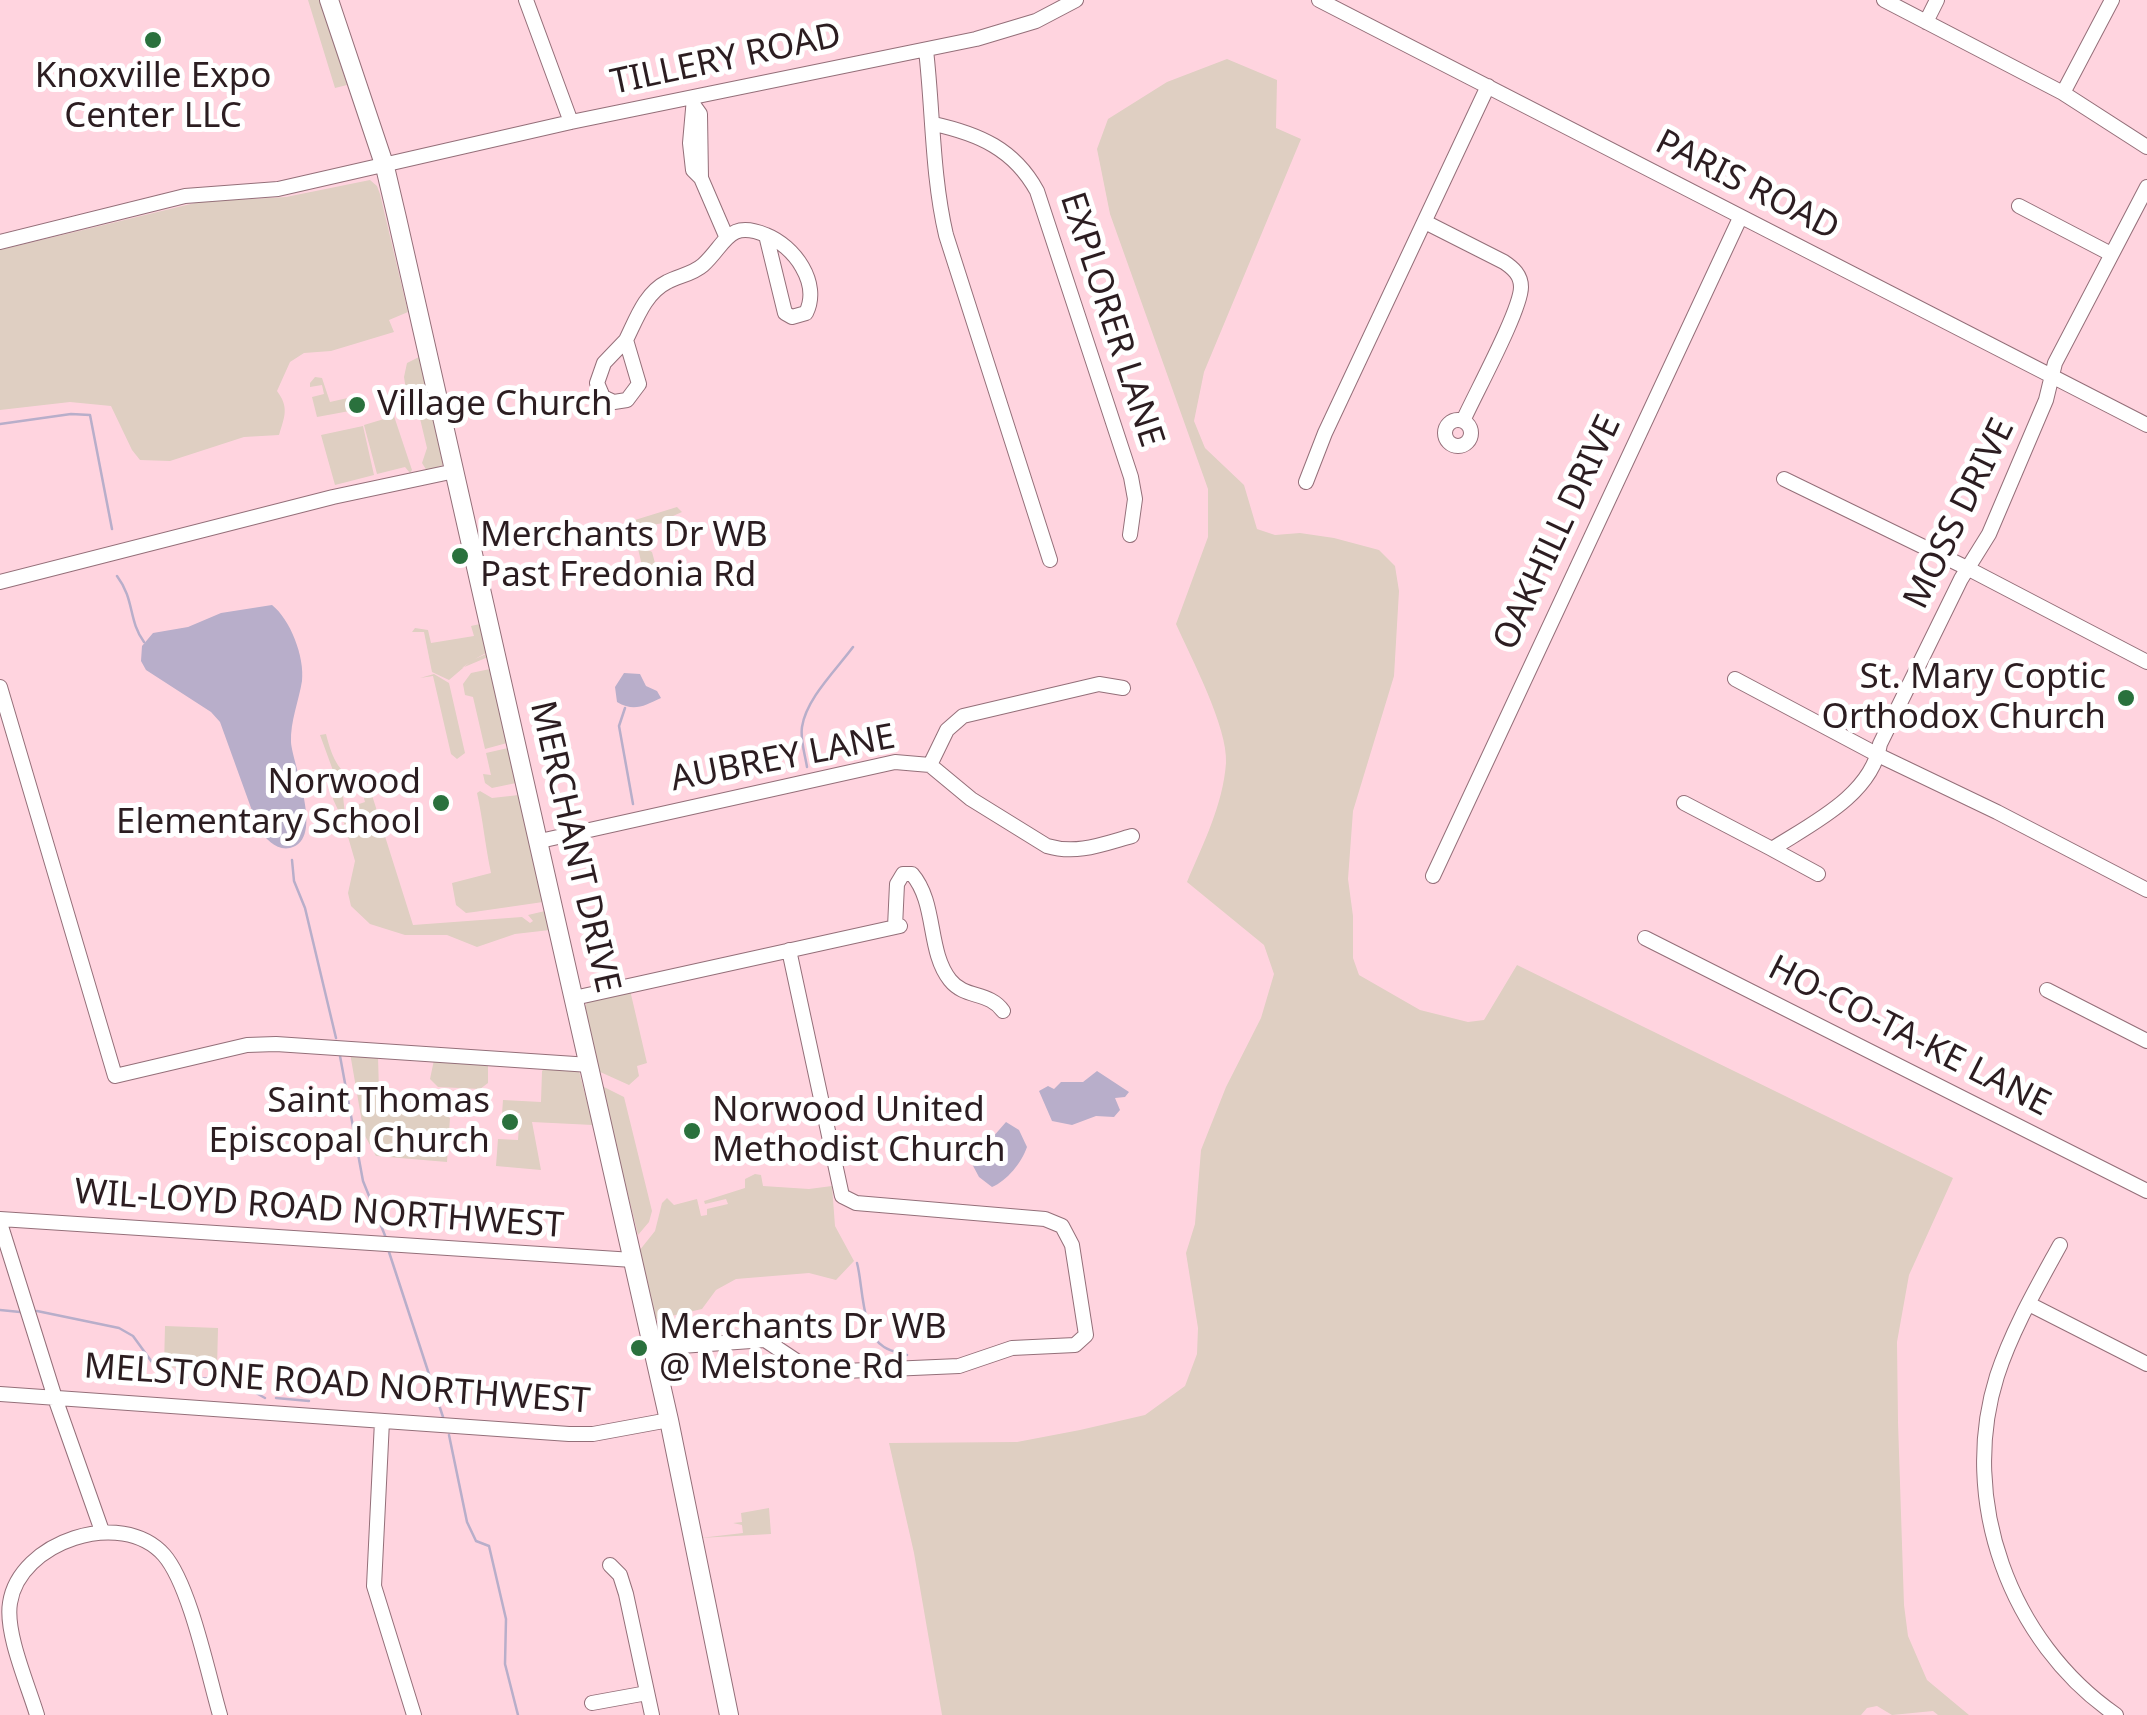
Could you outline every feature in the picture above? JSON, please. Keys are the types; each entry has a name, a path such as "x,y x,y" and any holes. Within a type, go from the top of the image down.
{"main road":[{"name":"MERCHANT DRIVE","path":"329,0 384,167 455,471 669,1420 729,1715"}],"street":[{"path":"526,0 571,122"},
{"name":"TILLERY ROAD","path":"0,242 185,196 278,189 571,122 694,102 926,50 1010,30 1076,0"},
{"name":"PARIS ROAD","path":"1319,0 2147,426"},
{"path":"1884,0 2063,93 2147,146"},
{"path":"1926,22 1937,0"},
{"path":"2063,93 2112,0"},
{"path":"926,50 938,195 946,235 1050,560"},
{"path":"1306,482 1325,432 1488,86"},
{"path":"694,102 700,114 701,178 726,236"},
{"name":"EXPLORER LANE","path":"934,124 993,143 1018,164 1036,191 1131,477 1135,499 1130,534"},
{"name":"MOSS DRIVE","path":"1772,849 1842,802 1863,782 1968,568 1989,534 2026,452 2054,364 2147,187"},
{"path":"2019,206 2112,254"},
{"name":"OAKHILL DRIVE","path":"1433,876 1740,218"},
{"path":"1425,222 1504,262 1520,278 1518,302 1464,420"},
{"path":"626,340 649,297 660,285 704,264 726,236 743,229 766,235 789,249 805,274 811,301 806,312 792,317 786,313 766,235"},
{"path":"0,582 332,497 455,471"},
{"path":"1784,479 1968,568 2147,662"},
{"path":"1736,679 2147,890"},
{"path":"930,765 947,730 963,716 1099,684 1123,688"},
{"path":"0,687 115,1076 247,1045 590,1065"},
{"name":"AUBREY LANE","path":"540,840 895,762 930,765 968,797 1047,846 1072,852 1132,836"},
{"path":"1684,804 1818,874"},
{"path":"574,998 898,927 898,884 902,874 912,874 921,887 947,977 961,990 996,1000 1004,1011"},
{"name":"HO-CO-TA-KE LANE","path":"1644,938 2147,1191"},
{"path":"652,1348 764,1340 810,1370 821,1372 959,1366 1012,1348 1074,1345 1086,1335 1072,1244 1062,1226 1045,1220 856,1203 842,1196 790,950"},
{"path":"2047,990 2147,1041"},
{"path":"0,1221 55,1398 102,1531"},
{"name":"WIL-LOYD ROAD NORTHWEST","path":"0,1221 633,1260"},
{"path":"2060,1245 1996,1378 1988,1414 1984,1470 1990,1523 2012,1590 2041,1642 2084,1690 2116,1715"},
{"path":"2029,1304 2147,1364"},
{"name":"MELSTONE ROAD NORTHWEST","path":"0,1394 593,1434 669,1420"},
{"path":"382,1421 374,1586 414,1715"},
{"path":"37,1715 10,1622 14,1586 25,1567 38,1557 102,1531 124,1534 154,1546 171,1565 185,1597 220,1715"},
{"path":"610,1566 622,1579 652,1715"},
{"path":"592,1703 647,1694"}],"shaded area":[{"path":"308,0 320,0 347,85 335,88"},
{"path":"1227,59 1277,80 1276,128 1301,139 1204,372 1194,421 1205,448 1244,485 1257,529 1275,535 1300,533 1334,538 1379,550 1395,566 1399,591 1394,676 1353,811 1348,879 1353,958 1359,975 1420,1010 1468,1022 1484,1020 1517,965 1953,1178 1909,1275 1897,1342 1898,1422 1908,1636 1927,1680 1969,1715 1938,1715 1933,1711 1892,1715 1877,1706 1867,1708 1861,1715 942,1715 914,1553 889,1443 1017,1442 1080,1430 1145,1415 1185,1386 1197,1354 1198,1328 1186,1253 1195,1224 1201,1150 1226,1087 1261,1018 1274,974 1264,945 1187,882 1217,809 1226,763 1215,712 1176,624 1208,537 1208,489 1110,214 1097,149 1108,119 1167,82"},
{"path":"370,180 380,194 408,312 389,320 394,332 331,351 304,353 290,362 277,391 285,412 279,435 244,437 170,461 140,460 111,406 70,402 0,410 0,250 199,202 286,197"},
{"path":"419,357 443,465 427,471 422,463 427,448 417,406 411,403 404,377 407,363"},
{"path":"315,377 322,378 330,402 352,397 355,410 317,417 312,397 324,394 322,385 310,387 310,383"},
{"path":"394,416 412,470 410,473 405,467 377,474 364,425"},
{"path":"363,426 374,475 335,485 321,435"},
{"path":"677,507 682,512 673,516 677,531 665,533 663,523 647,526 648,538 641,546 652,552 652,564 657,565 662,576 669,574 670,579 646,583 633,527 624,528 622,524"},
{"path":"272,605 290,629 302,671 291,742 304,800 305,831 300,842 290,848 272,844 259,830 220,722 211,712 146,670 141,661 142,646 153,633 188,627 221,613"},
{"path":"480,624 486,653 475,659 486,654 488,657 464,667 449,680 432,672 424,632 412,632 415,628 428,630 431,643 474,636 471,626"},
{"path":"490,669 507,743 485,749 473,697 465,695 463,684 471,673"},
{"path":"624,673 640,674 646,686 661,698 634,707 617,702 615,687"},
{"path":"434,674 449,683 465,753 457,759 451,754 433,676 420,678"},
{"path":"326,734 338,765 364,787 355,790 353,784 338,790 339,797 343,796 345,815 360,812 359,804 365,802 362,791 371,792 413,925 522,917 530,923 533,921 528,915 545,911 550,930 515,934 477,947 447,935 405,935 370,924 351,906 348,893 355,861 333,799 335,776 320,735"},
{"path":"508,748 516,783 492,788 485,783 483,774 491,775 486,753"},
{"path":"477,793 492,798 519,795 543,902 466,913 456,905 452,883 491,873"},
{"path":"630,990 647,1063 637,1066 639,1076 629,1085 598,1071 585,1006 589,1000"},
{"path":"350,1053 378,1056 379,1092 437,1097 450,1118 447,1162 376,1156 364,1134"},
{"path":"434,1060 488,1064 488,1083 480,1089 438,1087 430,1079"},
{"path":"545,1068 579,1071 593,1125 532,1122 541,1170 496,1166 498,1139 518,1140 520,1113 502,1114 503,1100 541,1102"},
{"path":"1097,1071 1129,1092 1125,1097 1115,1098 1120,1110 1114,1117 1096,1116 1072,1125 1052,1121 1039,1091 1048,1086 1054,1089 1061,1082 1083,1082"},
{"path":"604,1087 624,1097 652,1211 638,1235 602,1090"},
{"path":"1006,1122 1019,1130 1027,1147 1013,1170 992,1187 979,1177 971,1162"},
{"path":"761,1175 763,1186 832,1186 835,1226 854,1261 836,1280 809,1273 736,1279 716,1290 702,1309 654,1320 639,1251 655,1231 662,1203 667,1198 674,1205 697,1199 701,1216 707,1215 707,1209 728,1204 726,1199 705,1204 704,1201 745,1188 745,1179"},
{"path":"165,1326 218,1328 217,1369 164,1367"},
{"path":"769,1508 771,1534 700,1538 743,1533 742,1525 733,1523 742,1522 741,1513"}],"waterway":[{"path":"0,424 90,415 112,529"},
{"path":"117,576 144,642"},
{"path":"807,767 802,737 805,716 815,695 853,647"},
{"path":"625,708 619,726 633,804"},
{"path":"292,860 294,881 305,908 336,1038"},
{"path":"340,1056 363,1181 386,1238"},
{"path":"389,1252 443,1417"},
{"path":"857,1263 871,1331 884,1347 907,1355"},
{"path":"0,1310 20,1312"},
{"path":"37,1311 119,1328 133,1336 162,1376 233,1380 265,1398"},
{"path":"276,1398 309,1401"},
{"path":"449,1435 467,1522 476,1541 489,1546 506,1619 505,1664 518,1715"}],"place":[{"name":"Knoxville Expo Center LLC","path":"153,40"},
{"name":"Village Church","path":"357,405"},
{"name":"Merchants Dr WB Past Fredonia Rd","path":"460,556"},
{"name":"St. Mary Coptic Orthodox Church","path":"2126,698"},
{"name":"Norwood Elementary School","path":"441,803"},
{"name":"Saint Thomas Episcopal Church","path":"510,1122"},
{"name":"Norwood United Methodist Church","path":"692,1131"},
{"name":"Merchants Dr WB @ Melstone Rd","path":"639,1348"}]}
